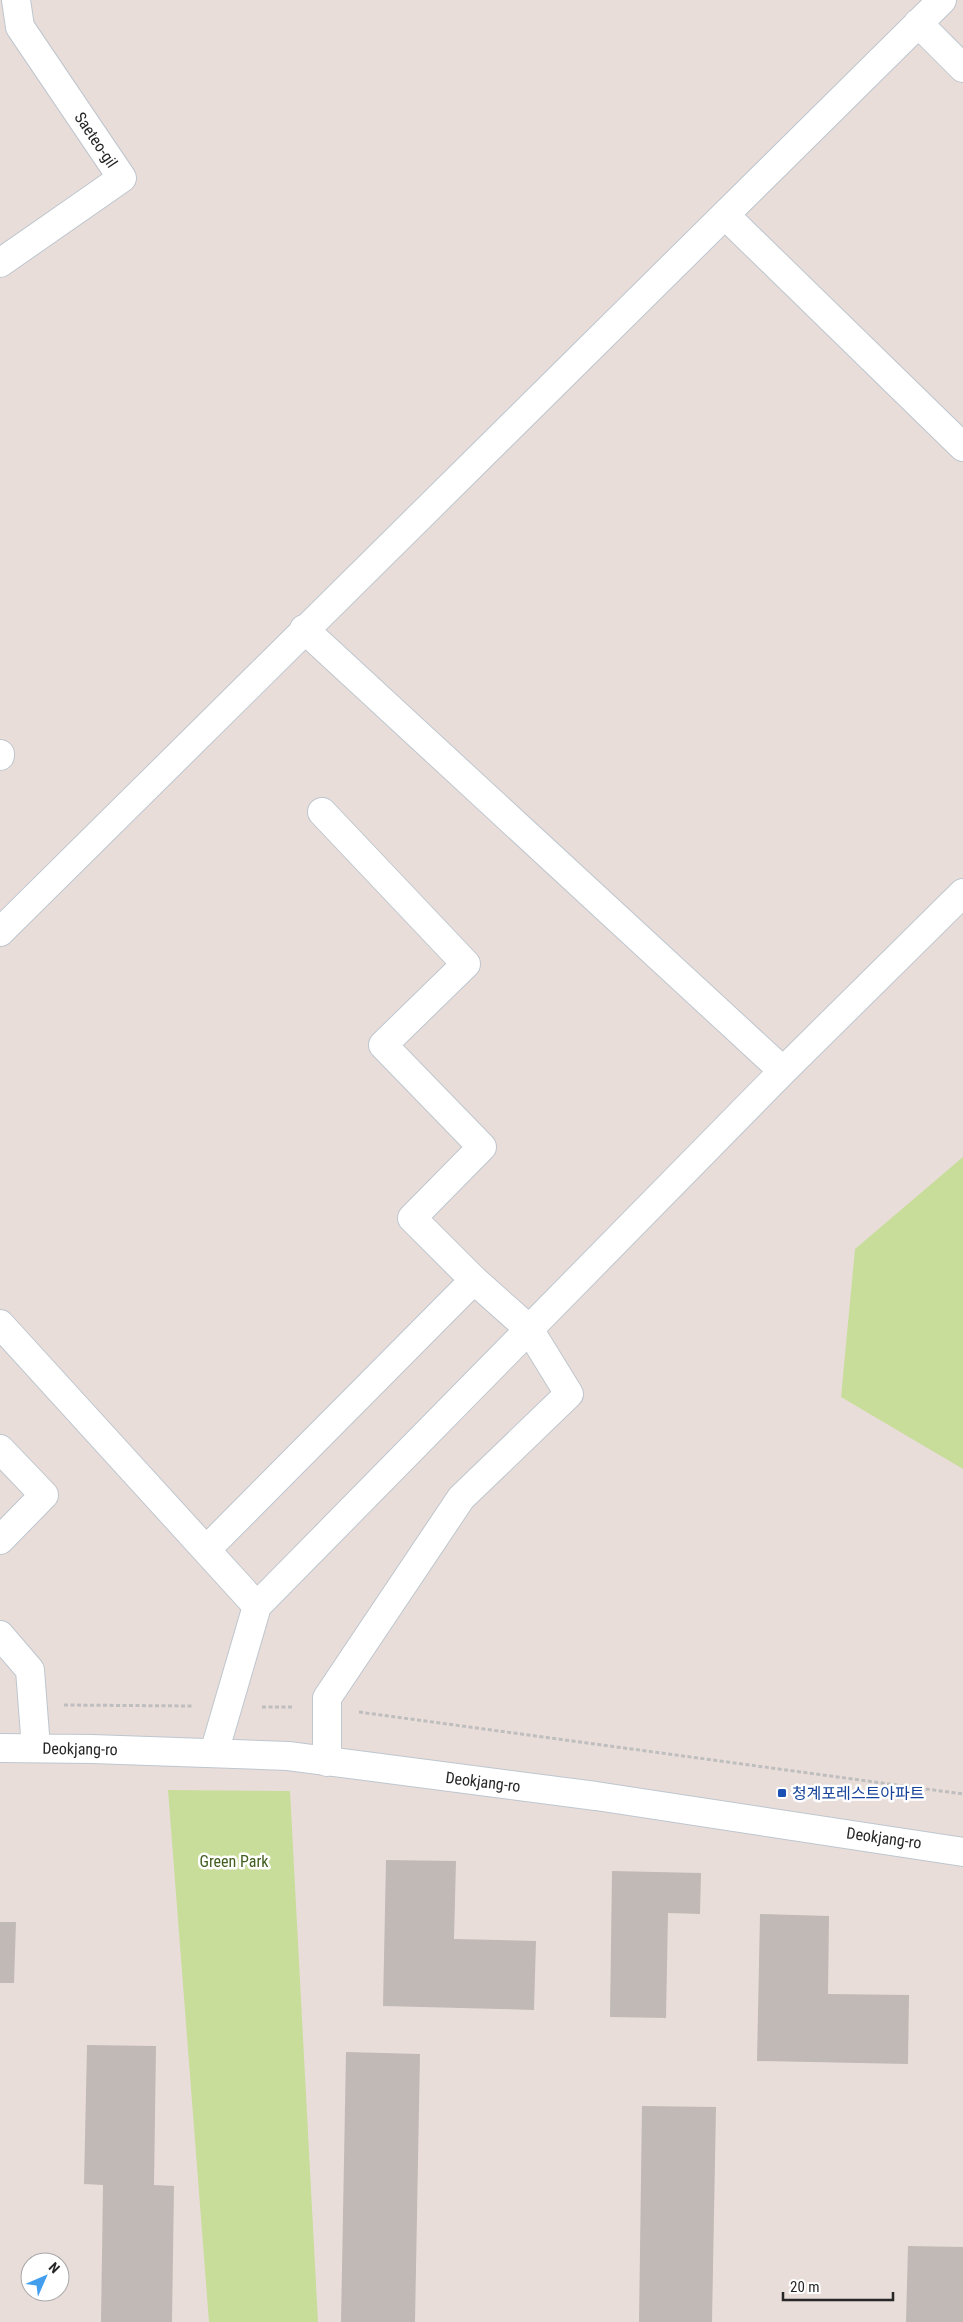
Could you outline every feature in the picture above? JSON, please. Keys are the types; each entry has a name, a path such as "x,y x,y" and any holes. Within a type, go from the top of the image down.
{"street":[{"name":"Saeteo-gil","path":"0,263 122,178 20,27 16,0"},
{"path":"0,932 304,629 942,0"},
{"path":"918,24 963,68"},
{"path":"725,214 963,447"},
{"path":"304,629 783,1071"},
{"path":"322,812 466,964 383,1045 482,1147 412,1218 474,1280 529,1329 569,1394 461,1498 327,1698 327,1762"},
{"path":"214,1753 257,1606 783,1071 963,893"},
{"path":"206,1550 474,1280"},
{"path":"0,1324 257,1606"},
{"path":"0,1449 44,1495 0,1540"},
{"path":"0,1635 30,1670 36,1748"},
{"name":"Deokjang-ro","path":"0,1748 288,1756 596,1796 963,1852"}],"path":[{"path":"33,1705 326,1708 963,1794"}],"green space":[{"path":"963,1157 963,1469 841,1397 855,1249"},
{"name":"Green Park","path":"168,1790 290,1791 318,2322 209,2322"}],"building":[{"path":"386,1860 456,1861 454,1939 536,1941 534,2010 383,2006"},
{"path":"612,1871 701,1873 700,1914 668,1913 666,2018 610,2017"},
{"path":"760,1914 829,1916 828,1994 909,1995 908,2064 757,2061"},
{"path":"0,1922 16,1922 14,1983 0,1983"},
{"path":"87,2045 156,2046 154,2185 174,2186 172,2322 101,2322 103,2185 84,2184"},
{"path":"346,2052 420,2054 415,2322 341,2322"},
{"path":"642,2106 716,2107 712,2322 639,2322"},
{"path":"908,2246 963,2247 963,2322 906,2322"}],"place":[{"name":"청계포레스트아파트","path":"782,1793"}]}
